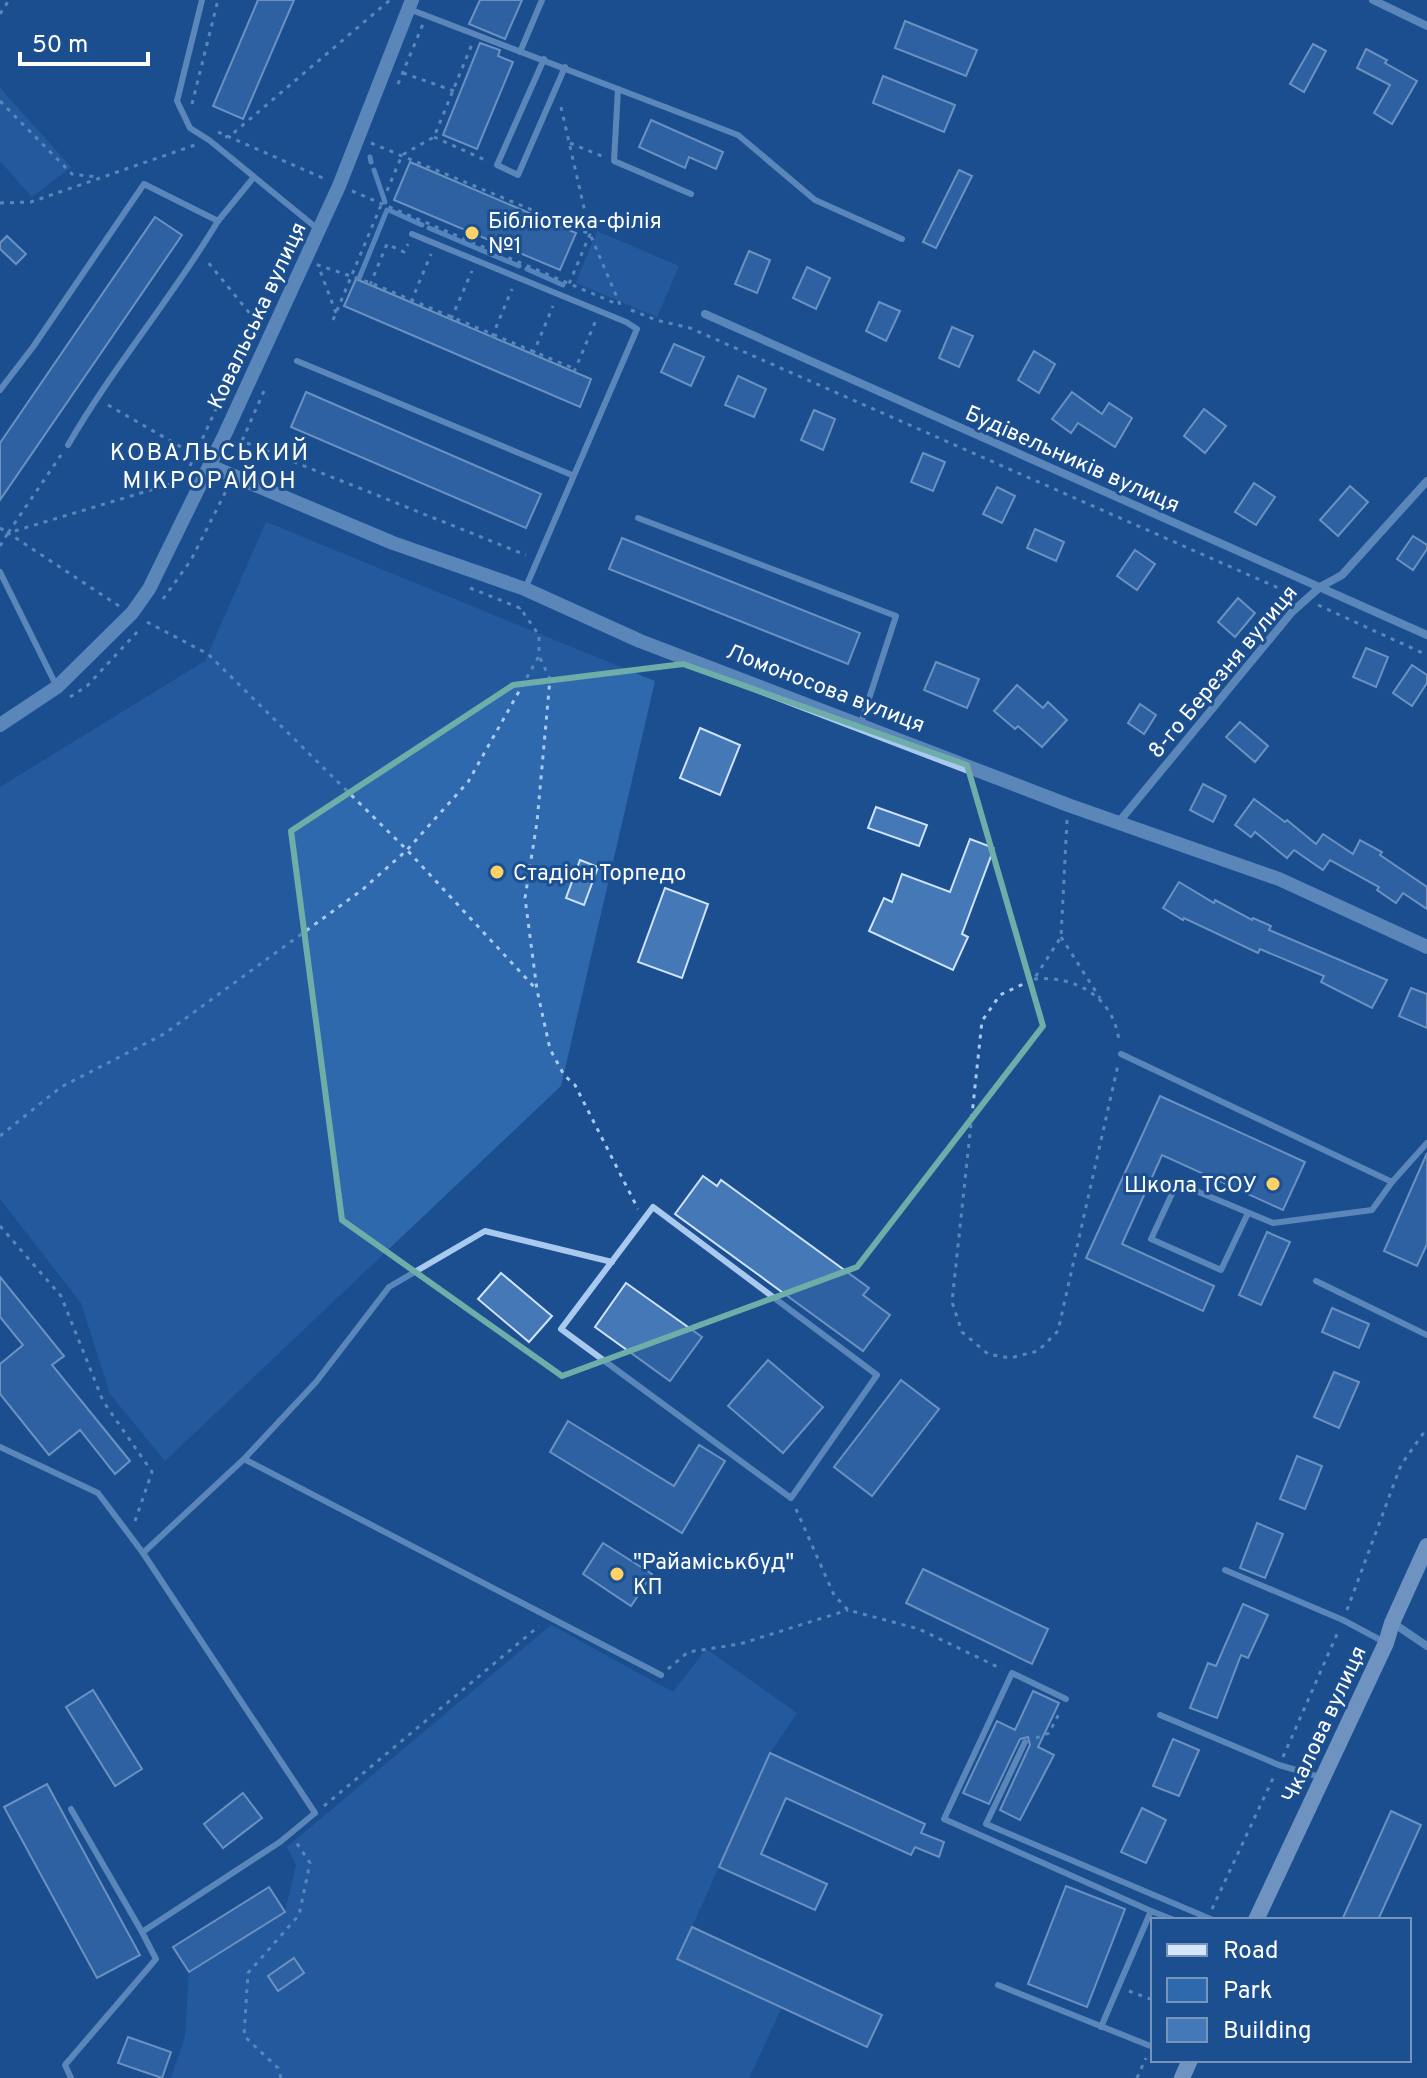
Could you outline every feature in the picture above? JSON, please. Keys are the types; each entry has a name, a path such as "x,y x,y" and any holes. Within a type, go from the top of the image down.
{"main road":[{"name":"Чкалова вулиця","path":"1257,1918 1386,1643 1427,1546"}],"street":[{"path":"1373,0 1427,26"},
{"name":"Ковальська вулиця","path":"0,725 57,687 132,613 149,589 210,466 339,186 410,4"},
{"name":"Будівельників вулиця","path":"705,314 1427,635"},
{"name":"Ломоносова вулиця","path":"210,466 393,543 525,589 640,641 861,723 1068,805 1279,879 1427,947"},
{"name":"8-го Березня вулиця","path":"1118,823 1304,599 1342,575 1427,481"},
{"path":"1392,1623 1427,1646"}],"lane":[{"path":"202,0 177,101 190,128 319,230"},
{"path":"520,52 542,0"},
{"path":"410,4 426,16 738,135 815,200 902,239"},
{"path":"544,59 497,165 518,175 565,67"},
{"path":"618,89 614,161 691,194"},
{"path":"68,445 96,398 200,252 218,221 254,177"},
{"path":"0,390 33,347 144,184 218,221"},
{"path":"412,234 600,310 637,329 525,589"},
{"path":"297,361 572,475"},
{"path":"638,518 896,616 861,723"},
{"path":"0,572 57,687"},
{"path":"1121,1054 1392,1182"},
{"path":"1248,1213 1221,1270 1151,1239 1177,1183 1273,1223 1372,1210 1427,1143"},
{"path":"653,1207 877,1375 791,1498 561,1329 612,1262 653,1207"},
{"path":"143,1553 244,1459 316,1382 389,1287 485,1231 612,1262"},
{"path":"1316,1281 1427,1335"},
{"path":"0,1447 98,1493 143,1553 315,1813 291,1834 142,1932"},
{"path":"244,1459 661,1675"},
{"path":"1225,1570 1343,1620 1386,1643"},
{"path":"1066,1699 1012,1673 944,1819 1169,1918"},
{"path":"1160,1715 1279,1765 1323,1778"},
{"path":"1025,1742 986,1824 1208,1918"},
{"path":"71,1809 156,1959 65,2065 71,2078"},
{"path":"1101,2027 1151,1911"},
{"path":"998,1985 1151,2047"},
{"path":"1129,2048 1132,2039"}],"path":[{"path":"0,14 9,0"},
{"path":"193,113 192,103 218,0"},
{"path":"396,87 426,16"},
{"path":"333,320 402,155 434,137 476,34"},
{"path":"403,73 460,93"},
{"path":"557,88 590,234 626,322"},
{"path":"0,101 72,174 100,177"},
{"path":"207,128 332,182"},
{"path":"434,137 497,165"},
{"path":"366,155 370,142 590,234"},
{"path":"569,142 614,161"},
{"path":"346,203 352,191 383,202 656,320 690,328 1427,655"},
{"path":"435,226 438,218"},
{"path":"469,240 472,233"},
{"path":"370,284 387,244 404,252 412,234"},
{"path":"569,284 590,234"},
{"path":"411,301 435,243"},
{"path":"8,533 183,481 256,321 200,252"},
{"path":"452,318 476,260"},
{"path":"318,265 574,371 600,310"},
{"path":"312,278 318,265"},
{"path":"318,265 336,313"},
{"path":"492,336 517,277"},
{"path":"534,353 559,294"},
{"path":"265,387 242,441 537,560"},
{"path":"96,398 195,455"},
{"path":"0,546 68,445"},
{"path":"156,609 191,560 226,491 240,496"},
{"path":"0,528 119,606"},
{"path":"520,608 539,635 539,656 550,679 537,822 525,898 537,990 550,1049 564,1075 575,1085 643,1220"},
{"path":"62,703 87,686 147,622 208,654 407,850 537,990"},
{"path":"0,1136 61,1087 164,1034 362,890 407,850 468,782 539,656"},
{"path":"1034,979 1061,937 1068,805"},
{"path":"1061,937 1107,1008 1118,1029 1121,1054 1058,1331 1038,1351 1010,1358 988,1354 962,1332 952,1302 982,1021 1000,995 1034,979 1065,979 1080,984 1107,1008"},
{"path":"0,1226 61,1296 103,1401 152,1472 130,1534"},
{"path":"1210,1918 1343,1620 1401,1465 1427,1428"},
{"path":"791,1498 834,1595 848,1610 919,1629 1012,1673"},
{"path":"661,1675 688,1652 740,1644 848,1610"},
{"path":"315,1813 551,1616"},
{"path":"1025,1742 1049,1733 1066,1699"},
{"path":"281,2078 278,2068 244,2036 244,2003 248,1973 299,1915 310,1863 291,1834"},
{"path":"1118,1987 1151,1999"},
{"path":"1137,2078 1151,2049"}],"highlighted area":[{"path":"683,664 967,765 1043,1026 857,1267 562,1376 342,1220 291,831 513,685"}],"green space":[{"path":"0,88 71,167 32,197 0,161"},
{"path":"597,231 679,266 657,317 576,283"},
{"path":"266,522 655,681 561,1086 165,1461 110,1394 81,1303 0,1199 0,787 205,661"},
{"path":"551,1625 673,1692 706,1649 797,1713 770,1753 678,1958 782,2007 749,2078 171,2078 185,2037 189,1972 285,1912 296,1865 287,1847"}],"building":[{"path":"258,0 294,0 243,119 213,106"},
{"path":"480,0 522,0 505,39 469,24"},
{"path":"905,21 977,50 966,76 895,48"},
{"path":"480,43 500,50 498,56 513,62 477,149 443,135"},
{"path":"1313,44 1326,51 1304,92 1290,84"},
{"path":"1366,49 1417,81 1392,124 1374,113 1390,85 1357,68"},
{"path":"883,76 955,105 944,132 873,103"},
{"path":"651,120 723,152 716,169 689,157 685,168 639,147"},
{"path":"410,162 576,233 560,270 394,200"},
{"path":"959,170 972,176 936,248 923,242"},
{"path":"155,217 182,235 0,500 0,443"},
{"path":"7,236 26,254 16,264 0,249 0,243"},
{"path":"749,251 770,260 757,293 735,284"},
{"path":"807,267 830,278 816,309 793,298"},
{"path":"356,279 591,379 580,407 344,306"},
{"path":"879,302 900,311 886,341 866,331"},
{"path":"952,327 973,336 959,367 939,358"},
{"path":"674,344 704,357 691,386 661,372"},
{"path":"1034,351 1055,364 1039,393 1018,380"},
{"path":"738,376 766,389 754,417 725,405"},
{"path":"306,392 541,494 526,528 291,427"},
{"path":"1072,392 1102,414 1109,403 1132,418 1115,447 1078,423 1071,433 1052,419"},
{"path":"1204,409 1226,426 1205,453 1184,436"},
{"path":"814,410 835,419 823,450 801,440"},
{"path":"923,453 945,462 933,491 911,482"},
{"path":"1254,483 1275,497 1256,525 1235,512"},
{"path":"1350,486 1368,502 1338,536 1320,520"},
{"path":"997,487 1015,496 1002,523 983,514"},
{"path":"1035,529 1064,542 1056,561 1027,548"},
{"path":"1413,536 1427,545 1427,549 1413,570 1397,559"},
{"path":"622,538 860,633 848,664 609,569"},
{"path":"1135,550 1155,564 1137,590 1117,576"},
{"path":"1238,598 1255,613 1235,637 1218,622"},
{"path":"1366,648 1388,657 1376,687 1353,677"},
{"path":"936,662 979,679 967,708 924,690"},
{"path":"1412,665 1427,675 1427,683 1412,706 1393,693"},
{"path":"1017,685 1043,708 1048,702 1067,720 1042,747 994,711"},
{"path":"1140,704 1156,715 1144,734 1128,723"},
{"path":"1240,722 1268,746 1255,762 1226,737"},
{"path":"700,728 740,745 720,795 680,778"},
{"path":"1203,784 1226,796 1213,822 1190,810"},
{"path":"1254,799 1316,844 1323,834 1353,854 1360,840 1382,852 1380,855 1427,887 1427,909 1403,893 1396,903 1377,890 1379,887 1330,860 1323,870 1294,850 1287,858 1255,832 1251,837 1235,825"},
{"path":"876,807 927,825 919,846 868,828"},
{"path":"970,839 994,848 962,934 968,937 953,970 869,931 884,898 892,902 902,874 950,892"},
{"path":"580,860 598,867 584,905 566,898"},
{"path":"1179,882 1214,903 1215,900 1252,920 1271,926 1269,930 1387,980 1372,1008 1321,982 1324,976 1260,949 1258,953 1163,908"},
{"path":"665,888 708,904 682,978 638,962"},
{"path":"1411,988 1427,994 1427,1028 1399,1016"},
{"path":"1160,1096 1305,1162 1283,1210 1162,1155 1122,1244 1214,1286 1203,1311 1086,1258"},
{"path":"1427,1153 1427,1244 1417,1266 1384,1251"},
{"path":"703,1176 717,1186 721,1180 869,1288 863,1295 890,1315 863,1351 675,1214"},
{"path":"1267,1232 1290,1242 1261,1305 1239,1295"},
{"path":"501,1273 552,1316 529,1342 478,1299"},
{"path":"0,1277 64,1356 52,1365 130,1461 115,1474 80,1430 49,1455 0,1394 0,1364 23,1345 0,1317"},
{"path":"626,1283 702,1337 670,1381 595,1327"},
{"path":"1332,1308 1369,1324 1359,1348 1322,1332"},
{"path":"768,1360 823,1407 783,1453 728,1406"},
{"path":"1334,1372 1359,1382 1339,1428 1314,1417"},
{"path":"901,1380 939,1409 872,1496 834,1467"},
{"path":"568,1421 674,1486 699,1445 725,1461 682,1533 550,1452"},
{"path":"1297,1456 1322,1466 1305,1509 1280,1499"},
{"path":"1257,1523 1283,1534 1265,1578 1240,1568"},
{"name":"\"Райаміськбуд\" КП","path":"603,1543 652,1574 631,1606 583,1574"},
{"path":"923,1569 1048,1629 1032,1664 906,1603"},
{"path":"1243,1604 1268,1615 1248,1658 1241,1655 1217,1718 1190,1708 1208,1663 1216,1666"},
{"path":"93,1690 142,1769 115,1786 66,1707"},
{"path":"1033,1691 1059,1703 1038,1747 1054,1755 1020,1820 1000,1810 1030,1745 1028,1737 1020,1739 989,1804 963,1793 997,1721 1015,1730"},
{"path":"1173,1739 1199,1750 1179,1796 1153,1786"},
{"path":"770,1753 925,1824 921,1833 944,1842 939,1857 915,1847 911,1855 786,1798 761,1854 827,1884 815,1910 719,1867"},
{"path":"47,1784 140,1955 97,1978 4,1807"},
{"path":"243,1793 262,1818 223,1848 204,1824"},
{"path":"1142,1808 1166,1820 1146,1863 1121,1852"},
{"path":"1391,1811 1421,1825 1379,1918 1343,1918"},
{"path":"1066,1886 1125,1909 1087,2007 1028,1984"},
{"path":"269,1887 285,1912 189,1972 173,1947"},
{"path":"692,1927 882,2015 867,2047 677,1959"},
{"path":"294,1958 304,1973 278,1991 268,1976"},
{"path":"128,2037 171,2052 162,2078 118,2063"}],"waterway":[{"path":"370,157 371,162"},
{"path":"374,170 385,202"},
{"path":"358,281 387,210"},
{"path":"391,211 422,225"},
{"path":"429,228 519,266"},
{"path":"527,269 563,285"}],"place":[{"name":"Бібліотека-філія №1","path":"472,233"},
{"name":"Стадіон Торпедо","path":"497,872"},
{"name":"Школа ТСОУ","path":"1273,1184"},
{"name":"\"Райаміськбуд\" КП","path":"617,1574"}],"district":[{"name":"КОВАЛЬСЬКИЙ МІКРОРАЙОН","path":"210,466"}]}
